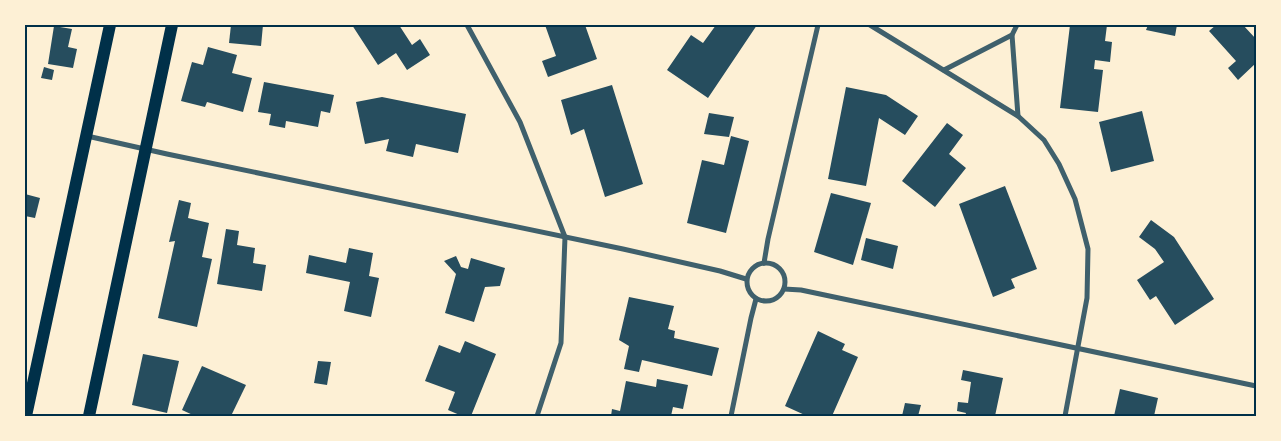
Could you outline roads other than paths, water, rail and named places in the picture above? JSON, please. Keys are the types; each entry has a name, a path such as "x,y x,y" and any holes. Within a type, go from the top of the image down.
{"main road":[{"path":"26,416 110,25"},
{"path":"89,416 172,25"}],"street":[{"path":"467,25 520,122 566,237 561,343 537,416"},
{"path":"764,263 818,25"},
{"path":"870,25 1018,116 1044,140 1059,164 1075,199 1088,249 1087,298 1065,416"},
{"path":"1017,25 1012,35 1018,116"},
{"path":"944,70 1012,35"},
{"path":"86,136 566,237 720,271 746,279"},
{"path":"764,263 776,266 781,270 784,276 784,289 776,299 764,302 756,299 748,292 746,279 752,268 764,263"},
{"path":"784,289 801,290 1256,386"},
{"path":"731,416 756,299"}]}
